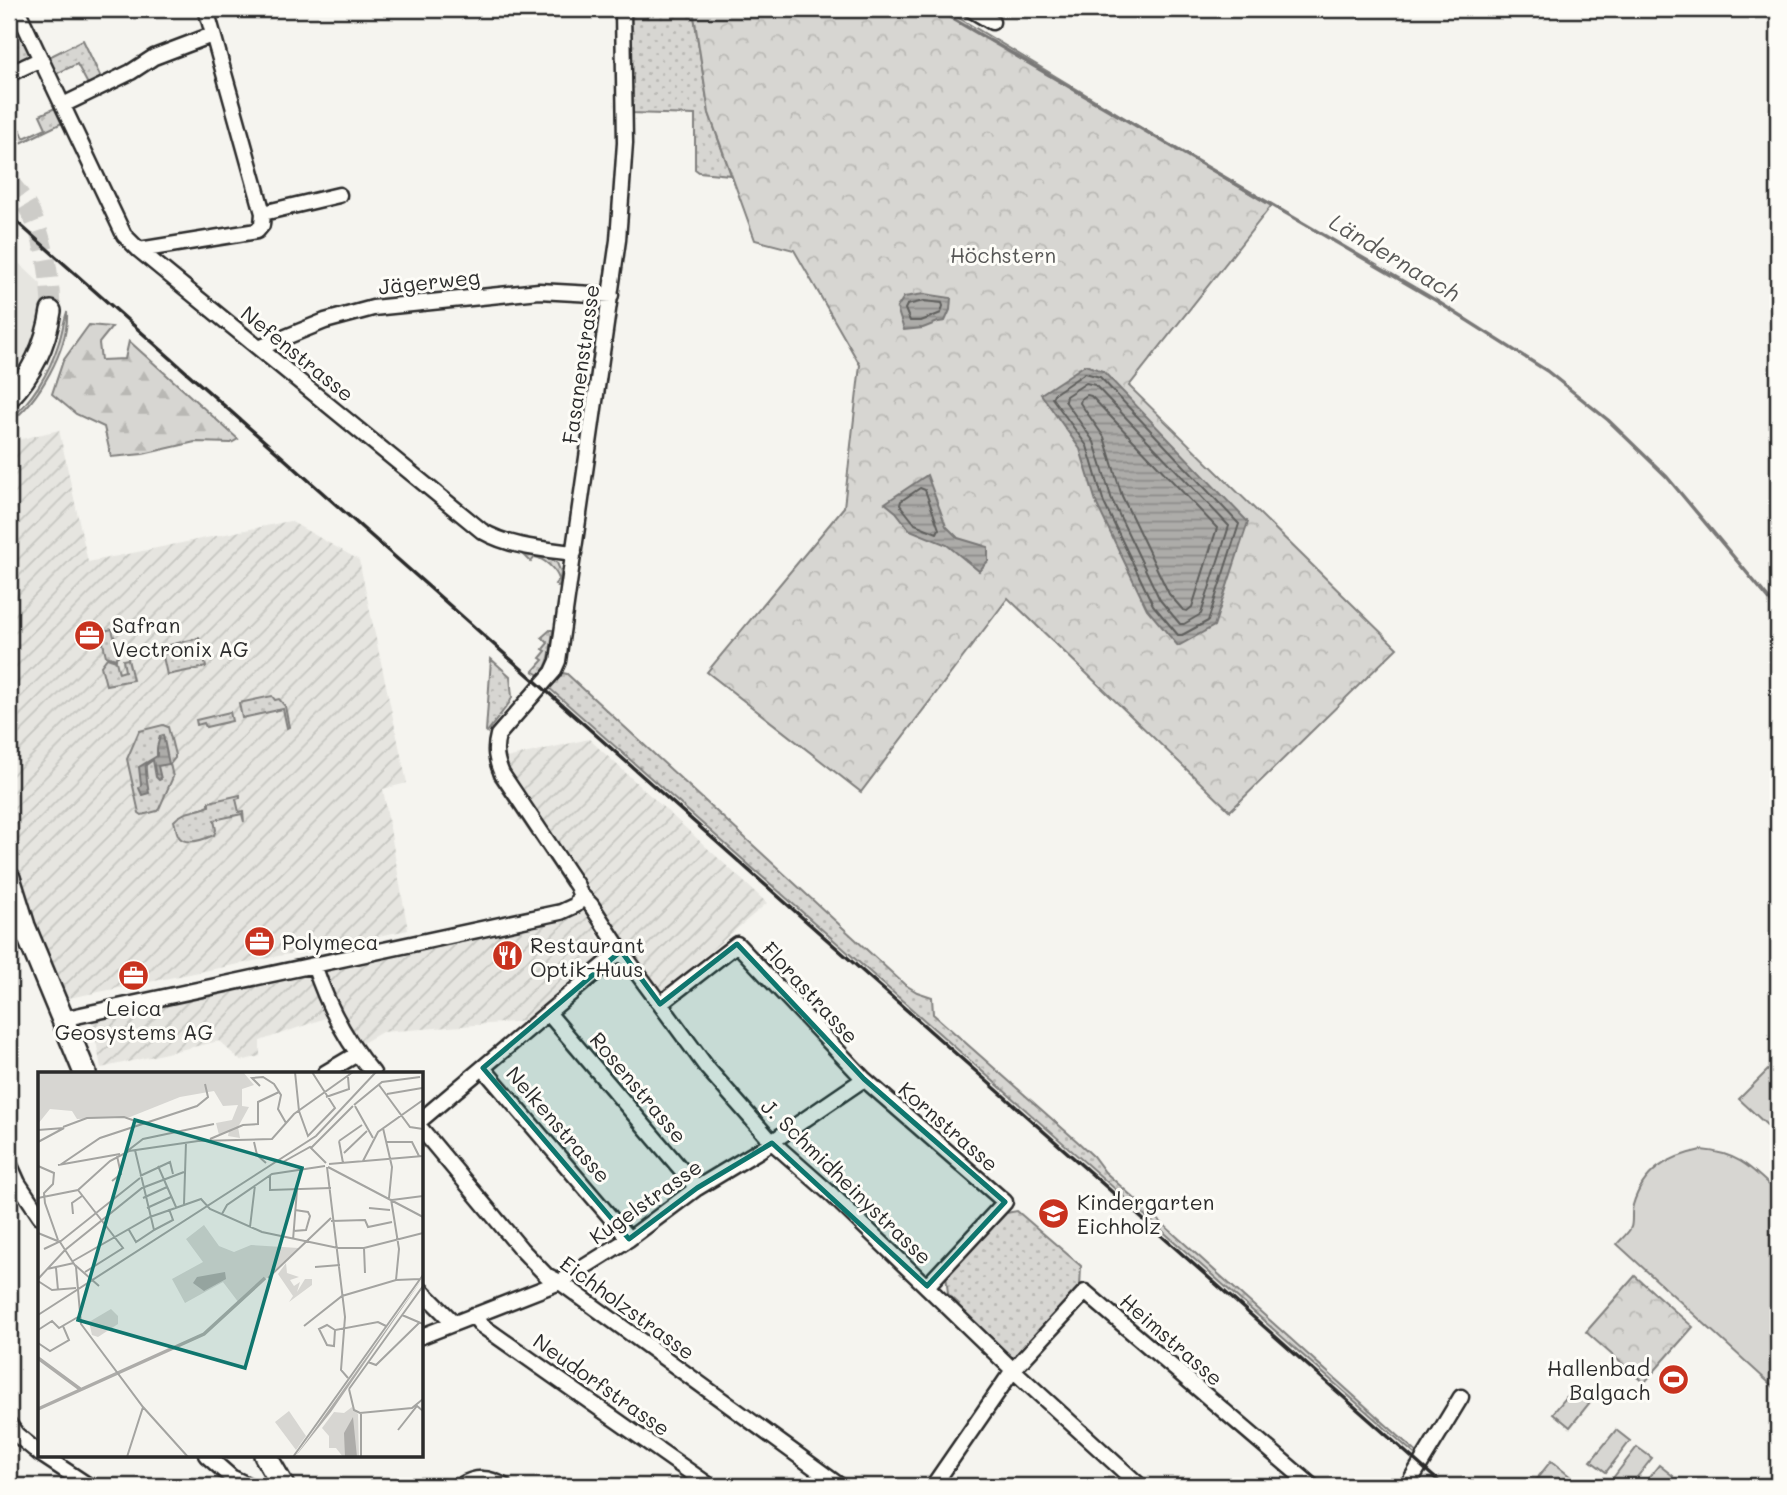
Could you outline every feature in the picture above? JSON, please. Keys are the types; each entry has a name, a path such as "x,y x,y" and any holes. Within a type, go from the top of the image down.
{"main road":[{"path":"9,398 17,390 40,352 48,331 51,311"},
{"path":"9,878 24,926 85,1072"},
{"path":"266,1456 283,1486"}],"street":[{"name":"Nefenstrasse","path":"17,9 124,235 139,250 482,531 507,542 574,553"},
{"path":"139,250 257,231 262,225 263,213 205,9"},
{"name":"Fasanenstrasse","path":"574,553 618,240 625,144 623,9"},
{"path":"970,9 992,22"},
{"path":"63,105 131,72 153,57 212,35"},
{"path":"9,74 41,59"},
{"path":"263,213 339,195"},
{"name":"Jägerweg","path":"259,348 325,321 373,308 539,291 611,295"},
{"name":"J. Schmidheinystrasse","path":"574,553 558,661 553,672 498,735 495,755 502,775 621,951 708,1069 772,1143 832,1195 1013,1370 1140,1486"},
{"path":"62,1019 561,912 576,905 580,894"},
{"name":"Florastrasse","path":"660,1004 737,944 864,1079"},
{"path":"424,1117 621,951"},
{"path":"314,965 338,1020 357,1054 372,1072"},
{"name":"Rosenstrasse","path":"548,1014 697,1188"},
{"path":"327,1072 357,1054"},
{"name":"Nelkenstrasse","path":"483,1068 629,1239"},
{"path":"772,1143 864,1079"},
{"name":"Kornstrasse","path":"864,1079 1005,1202 927,1286"},
{"name":"Eichholzstrasse","path":"424,1132 546,1275 560,1282 840,1486"},
{"name":"Kugelstrasse","path":"424,1335 560,1282 629,1239 697,1188 772,1143"},
{"path":"9,1163 18,1183 38,1213"},
{"name":"Heimstrasse","path":"1013,1370 1085,1292 1312,1486"},
{"path":"424,1293 454,1323"},
{"name":"Neudorfstrasse","path":"473,1315 481,1325 710,1486"},
{"path":"933,1486 1013,1370"},
{"path":"1407,1486 1461,1397"},
{"path":"11,1434 38,1452"},
{"path":"44,1456 89,1486"},
{"path":"207,1456 231,1478 250,1486"},
{"path":"460,1486 469,1481 490,1479 504,1486"}],"highlighted area":[{"path":"737,944 864,1079 1005,1202 927,1286 772,1143 697,1188 629,1239 483,1068 621,951 660,1004"}],"shaded area":[{"path":"9,254 41,284 41,310 39,327 9,381"},
{"path":"59,430 88,562 290,521 359,560 407,783 383,789 408,930 69,998 62,992 25,895 9,822 9,583 17,580 9,541 9,442"},
{"path":"589,739 767,903 660,994 502,759"},
{"path":"585,907 606,955 528,1021 382,1032 361,1044 320,977 334,1015 260,1041 260,1056 241,1061 219,1041 101,1068 91,1013"}],"green space":[{"path":"9,9 32,55 9,69 10,50"},
{"path":"629,9 693,9 709,113 731,175 699,172 695,169 695,115 631,113"},
{"name":"Höchstern","path":"693,9 944,9 1271,206 1129,386 1397,648 1230,811 1008,598 861,792 707,672 844,507 860,365 794,250 755,240 709,113"},
{"path":"83,40 102,80 90,88 77,64 58,73 54,72 47,58"},
{"path":"55,108 64,122 9,149 9,134 20,129 24,138 46,128 40,115"},
{"path":"67,312 63,342 50,374 31,402 9,423 45,376 58,345"},
{"path":"89,325 112,327 99,343 101,360 125,359 129,341 238,439 231,443 195,442 143,454 111,457 104,427 76,414 52,394 63,361"},
{"path":"524,555 551,559 557,563 561,573 559,587 555,584 558,576 550,565 535,557 531,562"},
{"path":"112,629 118,652 116,659 106,656 101,634"},
{"path":"553,630 550,654 540,675 533,671 543,660 540,658 548,643 542,637"},
{"path":"199,638 206,667 167,675 161,647"},
{"path":"107,658 116,661 119,673 125,671 123,660 128,659 133,680 106,685 101,666"},
{"path":"491,659 510,676 512,697 487,732 486,731"},
{"path":"559,673 567,674 904,984 932,997 933,1014 1078,1142 1105,1172 1422,1457 1420,1459 548,687"},
{"path":"272,696 285,706 289,727 287,728 283,709 242,718 239,703"},
{"path":"230,712 232,721 206,727 204,723 197,725 196,720"},
{"path":"163,725 168,727 175,755 170,764 173,777 159,809 142,815 139,813 127,759 139,731"},
{"path":"493,774 565,881 567,887 494,778"},
{"path":"240,795 240,798 236,799 239,812 243,811 244,822 242,814 214,820 214,835 197,841 183,840 179,836 174,821 178,817 209,806 209,802"},
{"path":"1772,1066 1778,1073 1778,1117 1769,1127 1739,1099"},
{"path":"1701,1150 1725,1154 1744,1163 1778,1193 1778,1391 1617,1244 1632,1225 1637,1193 1650,1175 1658,1167 1677,1157"},
{"path":"1017,1211 1081,1266 1080,1288 1013,1359 957,1307 959,1304 948,1294 946,1274 1001,1214"},
{"path":"1635,1276 1693,1327 1644,1383 1586,1332"},
{"path":"1574,1388 1591,1401 1570,1427 1553,1413"},
{"path":"1616,1430 1630,1441 1606,1472 1591,1461"},
{"path":"1637,1447 1652,1458 1630,1486 1624,1486 1613,1478"},
{"path":"1551,1461 1582,1486 1531,1486"},
{"path":"1659,1465 1673,1476 1665,1486 1642,1486"}],"water":[{"path":"924,294 951,298 945,321 923,328 904,330 897,308 904,297"},
{"path":"1085,365 1103,371 1248,522 1214,626 1178,646 1147,609 1097,505 1080,449 1041,394"},
{"path":"927,475 946,526 958,538 988,547 988,561 979,571 947,545 910,530 885,503"},
{"path":"163,735 169,764 158,766 159,780 153,760 146,765 149,793 142,795 139,788 139,767 157,756 160,736"}],"waterway":[{"name":"Ländernaach","path":"936,9 1435,300 1547,371 1608,420 1667,477 1778,610"}],"tunnel":[{"path":"9,182 37,226 49,276 51,311"}],"railway":[{"path":"9,215 1444,1486"}],"place":[{"name":"Safran Vectronix AG","path":"89,636"},
{"name":"Polymeca","path":"259,941"},
{"name":"Restaurant Optik-Huus","path":"507,956"},
{"name":"Leica Geosystems AG","path":"134,975"},
{"name":"Kindergarten Eichholz","path":"1054,1213"},
{"name":"Hallenbad Balgach","path":"1673,1379"}]}
